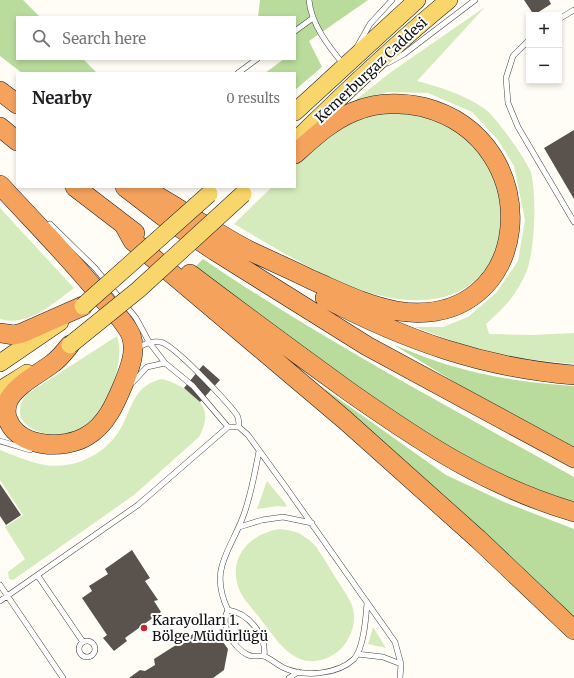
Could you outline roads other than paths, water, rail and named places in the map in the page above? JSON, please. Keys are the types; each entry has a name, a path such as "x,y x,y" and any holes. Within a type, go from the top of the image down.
{"highway":[{"path":"0,91 16,103"},
{"path":"141,188 250,251 354,298 384,308 414,312 444,309 475,294 487,283 505,253 510,236 512,217 510,199 496,160 482,142 466,127 452,117 412,105 393,103 365,107 339,119 296,153"},
{"path":"0,127 16,139"},
{"path":"0,185 82,272 126,327 131,336 133,352 129,371 106,419 88,436 75,442 60,444 33,441 17,433 8,421 6,415 9,400 23,385 55,361 70,345"},
{"path":"76,188 320,370 409,434 449,459 491,481 522,494 574,512"},
{"path":"126,188 142,201 214,251 348,335 574,458"},
{"path":"124,225 133,241 345,420 478,539 574,630"},
{"path":"250,251 288,279 384,328 448,351 518,368 574,375"},
{"path":"0,333 22,333 83,306"}],"main road":[{"name":"Kemerburgaz Caddesi","path":"296,111 417,0"},
{"name":"Kemerburgaz Caddesi","path":"296,140 370,68 449,0"},
{"path":"0,390 70,345 138,290 248,189"},
{"path":"0,364 83,306 213,191"}],"lane":[{"path":"309,0 310,11 313,18 330,48 349,61 370,24 392,0"},
{"path":"370,68 385,64 404,54 475,0"},
{"path":"562,17 574,10"},
{"path":"296,30 313,18"},
{"path":"526,43 513,56 506,78 508,103 518,127 574,222"},
{"path":"239,72 256,60"},
{"path":"47,222 95,268 136,318 149,342 165,363 193,386 228,427"},
{"path":"133,352 149,342 161,342 171,348 203,377 238,417 239,427"},
{"path":"131,386 134,379 147,367 165,363"},
{"path":"111,422 118,410"},
{"path":"0,602 138,505 228,427 239,427 248,435 312,523 395,642 401,664 400,678"},
{"path":"0,441 37,451"},
{"path":"228,610 222,597 220,582 224,554 239,527 250,497 259,451"},
{"path":"239,527 262,520 283,517 312,523"},
{"path":"38,576 83,642"},
{"path":"0,585 63,678"},
{"path":"228,610 224,616 226,629 233,640 248,655 253,657 264,656 284,668 298,672 320,673 331,670 354,659 357,654 364,629 368,602"},
{"path":"228,610 237,611 245,616 254,627 263,639 266,648 264,656"},
{"path":"357,654 383,657 401,664"},
{"path":"289,678 298,672"}],"place":[{"name":"Karayolları 1. Bölge Müdürlüğü","path":"144,628"}]}
